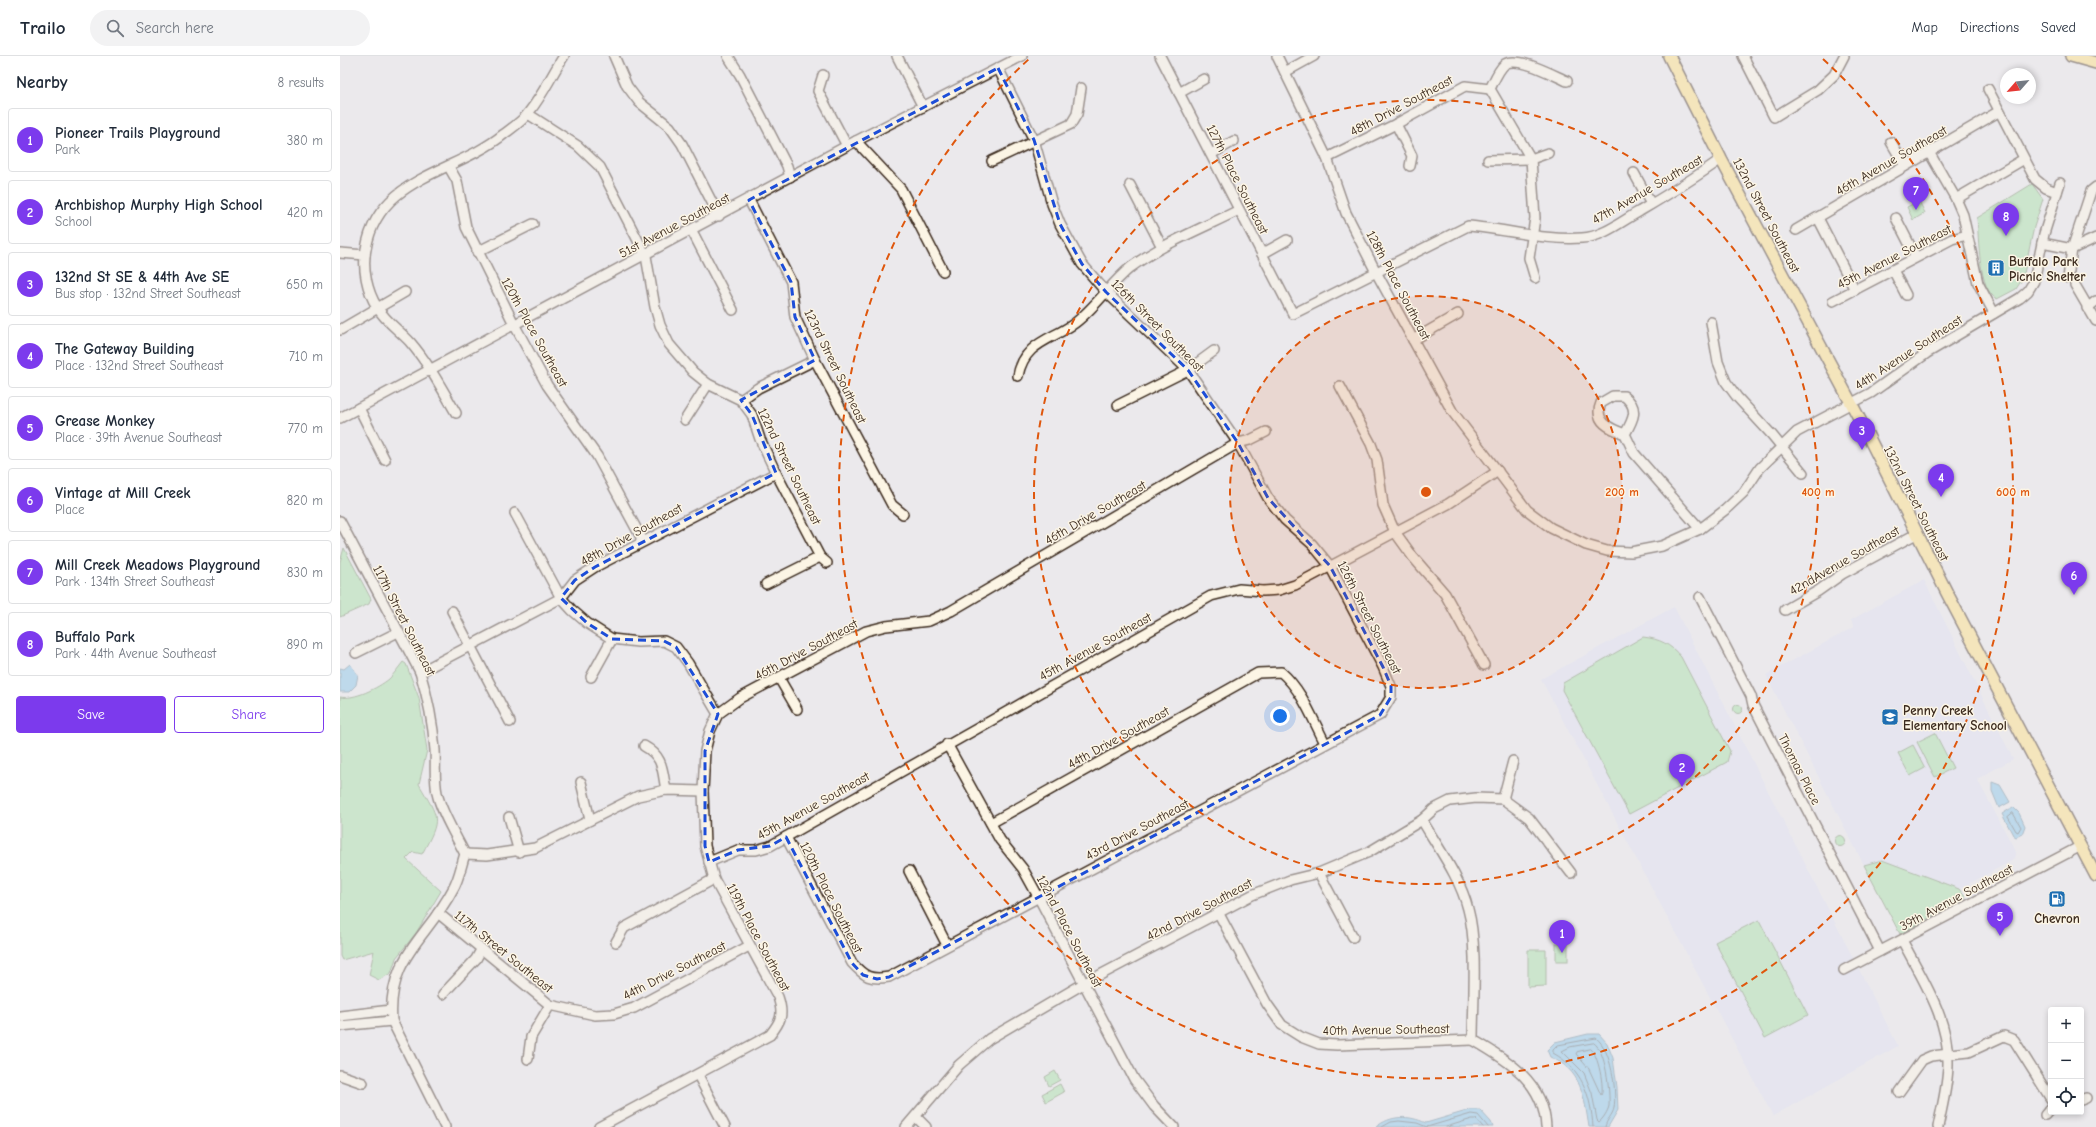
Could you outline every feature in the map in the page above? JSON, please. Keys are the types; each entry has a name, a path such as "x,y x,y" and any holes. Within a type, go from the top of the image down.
{"main road":[{"name":"132nd Street Southeast","path":"1669,56 1721,159 1851,403 1916,534 2096,876"},
{"path":"2071,56 2096,63"}],"street":[{"path":"456,413 431,369 410,342 377,308 366,278 365,255 372,225 381,210 394,196 431,173 449,167 480,150 503,135 528,114 564,56"},
{"path":"614,56 627,86 639,102 670,127 682,144 719,216"},
{"path":"728,56 740,75 787,166 790,177"},
{"path":"897,56 923,107"},
{"name":"51st Avenue Southeast","path":"340,418 514,324 646,256 856,141 1022,56"},
{"name":"127th Place Southeast","path":"1160,56 1293,314"},
{"name":"128th Place Southeast","path":"1277,56 1326,158 1346,213 1376,272 1452,411 1527,510"},
{"path":"1285,72 1314,56"},
{"path":"1743,56 1774,117 1818,90 1834,75 1844,56"},
{"path":"1535,278 1529,258 1533,234 1534,210 1531,159 1490,89 1496,76 1505,64 1513,61 1523,61 1567,81"},
{"name":"126th Street Southeast","path":"998,68 1034,140 1052,204 1060,224 1082,264 1106,292 1188,370 1238,443 1268,498 1285,520 1312,544 1330,566 1383,667 1391,686"},
{"path":"823,75 818,91 847,146"},
{"path":"1179,93 1204,80"},
{"name":"48th Drive Southeast","path":"1326,158 1396,124 1465,86 1490,89"},
{"path":"992,161 1034,140 1071,124 1077,114 1081,88"},
{"path":"1956,199 2024,159 1998,112 1988,89"},
{"name":"46th Avenue Southeast","path":"1796,230 1998,112"},
{"name":"122nd Street Southeast","path":"528,114 578,146 600,167 646,256 660,325 669,344 693,372 708,384 741,400 752,416 760,439 776,473 823,560 766,584"},
{"path":"1396,124 1412,156 1410,166"},
{"path":"856,141 901,189 943,271"},
{"path":"1211,154 1234,141"},
{"path":"1892,142 1905,166"},
{"path":"1929,152 1956,199 1963,215 1978,283 1994,313"},
{"path":"1488,160 1531,159 1548,153"},
{"name":"47th Avenue Southeast","path":"1293,314 1468,226 1533,234 1556,239 1584,238 1606,231 1692,180 1721,159"},
{"name":"44th Avenue Southeast","path":"1527,510 1551,528 1586,546 1607,551 1631,552 1662,546 1700,529 1725,510 1744,492 1760,468 1797,432 1871,393 1927,354 2020,298 2028,291 2034,281 2042,243 2058,188 2046,188 2035,179 2024,159"},
{"name":"120th Place Southeast","path":"449,167 456,181 466,227 477,252 514,324 547,385 597,456 643,541"},
{"path":"1634,173 1651,204"},
{"path":"1130,185 1162,247"},
{"path":"2068,278 2072,249 2093,189"},
{"name":"123rd Street Southeast","path":"749,200 790,282 795,317 815,360 892,505 903,514"},
{"path":"1018,376 1022,360 1038,344 1076,322 1131,268 1162,247 1239,210"},
{"path":"1818,218 1855,290"},
{"path":"1896,218 1916,257"},
{"path":"477,252 533,224"},
{"path":"692,231 733,310"},
{"name":"45th Avenue Southeast","path":"1833,301 1952,239 1967,235"},
{"path":"2042,243 2072,249 2096,238"},
{"path":"1262,254 1287,240"},
{"path":"340,253 365,255"},
{"path":"1893,270 1906,295"},
{"path":"2075,285 2096,321"},
{"path":"340,330 405,292"},
{"path":"2088,308 2096,301"},
{"path":"1413,340 1458,314"},
{"path":"1711,322 1718,362 1726,382 1737,397 1772,435 1780,447 1803,473"},
{"path":"1118,405 1188,370 1214,351"},
{"path":"741,400 758,388 815,360"},
{"path":"685,420 708,384"},
{"path":"1340,386 1371,444 1377,460 1383,505 1395,532 1413,557 1445,594 1484,665"},
{"path":"1625,434 1635,412 1633,405 1624,396 1612,396 1601,404 1599,409 1599,415 1604,424 1625,434 1634,453 1700,529"},
{"path":"359,408 385,460"},
{"name":"46th Drive Southeast","path":"703,791 705,751 710,731 718,714 740,698 866,632 886,626 929,621 951,611 1238,443 1250,440 1266,432"},
{"name":"45th Avenue Southeast","path":"709,862 738,850 756,850 770,846 947,744 1210,596 1239,589 1279,590 1295,585 1448,504 1498,471"},
{"name":"48th Drive Southeast","path":"420,672 561,598 575,580 595,567 776,473"},
{"path":"514,513 561,598 587,623 612,639 638,642 664,641 676,647 688,663 718,714"},
{"name":"117th Street Southeast","path":"340,522 420,672 427,697 435,752 434,778 437,795 465,854 454,888 438,914 550,1005"},
{"name":"42ndAvenue Southeast","path":"1785,610 1818,591 1842,574 1916,534"},
{"name":"Thomas Place","path":"1700,597 1751,696 1753,705 1880,952"},
{"path":"452,611 510,722"},
{"path":"356,653 398,632"},
{"path":"591,677 612,639"},
{"name":"44th Drive Southeast","path":"991,823 1258,673 1281,672 1290,679 1298,689 1325,743"},
{"path":"779,678 796,709"},
{"name":"43rd Drive Southeast","path":"877,979 890,977 947,945 1039,898 1325,743 1380,715 1391,697 1391,686"},
{"name":"122nd Place Southeast","path":"947,744 991,823 1022,869 1039,898 1134,1079 1154,1106 1174,1127"},
{"path":"644,746 654,752 661,761 666,790"},
{"path":"1512,761 1503,799 1530,818 1571,873"},
{"path":"581,782 590,820"},
{"path":"465,854 487,855 519,852 535,848 638,796 666,790 703,791"},
{"name":"119th Place Southeast","path":"698,1075 770,1035 780,1022 782,1008 778,997 714,879 705,846 703,791"},
{"name":"42nd Drive Southeast","path":"906,1127 916,1117 941,1085 988,1039 1083,984 1260,892 1290,880 1319,873 1369,852 1422,820 1434,809 1450,801 1476,798 1503,799"},
{"path":"509,817 519,852"},
{"path":"1422,820 1460,885 1468,910 1473,951 1473,1040 1511,1063 1527,1080 1538,1096 1546,1119 1546,1127"},
{"name":"120th Place Southeast","path":"786,837 852,964 863,975 877,979"},
{"name":"39th Avenue Southeast","path":"1844,970 2081,846"},
{"path":"909,871 947,945"},
{"path":"1319,873 1353,937"},
{"path":"616,942 624,928 714,879"},
{"path":"438,914 403,960 392,991 391,1010 392,1021 444,1127"},
{"name":"40th Avenue Southeast","path":"1219,914 1267,1004 1282,1025 1301,1037 1319,1044 1337,1045 1473,1040"},
{"path":"1902,940 1939,1014 1948,1054 1947,1084 1938,1127"},
{"name":"44th Drive Southeast","path":"550,1005 595,1015 614,1014 634,1008 749,946"},
{"path":"443,994 476,959 481,950"},
{"path":"528,1059 531,1037 550,1005"},
{"path":"340,1016 391,1010"},
{"path":"340,1026 392,1021"},
{"path":"1899,1092 1922,1060 1931,1056 1969,1052 2000,1037 2007,1037 2014,1040 2048,1094"},
{"path":"340,1074 363,1083"},
{"path":"599,1127 698,1075 725,1127"},
{"path":"916,1117 926,1127"}],"highlighted area":[{"path":"998,68 1034,140 1060,224 1082,264 1106,292 1188,370 1238,443 1268,498 1330,566 1383,667 1391,686 1391,697 1387,707 1380,715 889,977 877,979 863,975 852,963 786,837 770,846 738,850 709,862 705,846 705,751 718,714 676,647 664,641 612,639 587,623 561,598 575,580 595,567 776,473 752,415 741,400 815,360 795,317 791,282 749,200"}],"shaded area":[{"name":"Penny Creek Elementary School","path":"1924,580 2013,759 1977,779 2016,852 2013,860 1959,889 1882,860 1864,865 1766,675 1854,627 1851,620"},
{"path":"1674,607 1898,1046 1773,1116 1541,679"}],"green space":[{"path":"2032,184 2043,199 2034,227 2023,278 2016,289 1997,299 1991,294 1983,275 1979,250 1977,218"},
{"path":"1919,201 1925,213 1913,220 1907,207"},
{"path":"344,548 371,599 369,604 340,617 340,562"},
{"path":"1643,637 1655,639 1664,643 1681,657 1730,751 1727,762 1629,814 1562,690 1563,683"},
{"path":"403,662 406,664 419,698 427,750 419,784 431,804 436,818 433,832 422,854 413,852 406,859 441,891 416,933 396,958 391,973 379,980 369,975 374,951 342,960 340,956 340,697 352,697 379,686 395,673"},
{"path":"1738,704 1743,709 1738,714 1733,709"},
{"path":"1935,733 1953,768 1935,777 1917,742"},
{"path":"1913,745 1925,768 1910,776 1898,753"},
{"path":"1838,836 1842,836 1844,837 1844,845 1838,846 1835,843 1835,839"},
{"path":"1882,860 1959,889 1966,898 1900,934 1864,865"},
{"path":"1759,920 1808,1015 1765,1038 1715,942"},
{"path":"1556,944 1568,944 1568,961 1556,961"},
{"path":"1528,950 1546,950 1546,986 1528,987"},
{"path":"1055,1071 1060,1080 1049,1086 1045,1077"},
{"path":"1060,1084 1064,1092 1046,1102 1042,1094"}],"water":[{"path":"350,664 358,675 356,685 349,692 340,692 340,668 344,669"},
{"path":"1992,782 2000,785 2010,802 1999,808 1992,791"},
{"path":"2013,807 2019,813 2025,826 2022,834 2016,837 2013,835 2002,814"},
{"path":"1588,1034 1599,1034 1607,1043 1613,1058 1617,1087 1618,1110 1608,1127 1589,1127 1580,1086 1569,1069 1550,1057 1547,1050 1555,1042"},
{"path":"1470,1110 1480,1110 1491,1122 1493,1127 1376,1127 1394,1118 1420,1120 1426,1123"}],"place":[{"name":"Mill Creek Meadows Playground","path":"1916,210"},
{"name":"Buffalo Park","path":"2006,236"},
{"name":"Buffalo Park Picnic Shelter","path":"1996,268"},
{"name":"132nd St SE & 44th Ave SE","path":"1862,450"},
{"name":"The Gateway Building","path":"1941,497"},
{"name":"Vintage at Mill Creek","path":"2074,595"},
{"name":"Penny Creek Elementary School","path":"1890,717"},
{"name":"Archbishop Murphy High School","path":"1682,787"},
{"name":"Chevron","path":"2057,899"},
{"name":"Grease Monkey","path":"2000,936"},
{"name":"Pioneer Trails Playground","path":"1562,953"}]}
